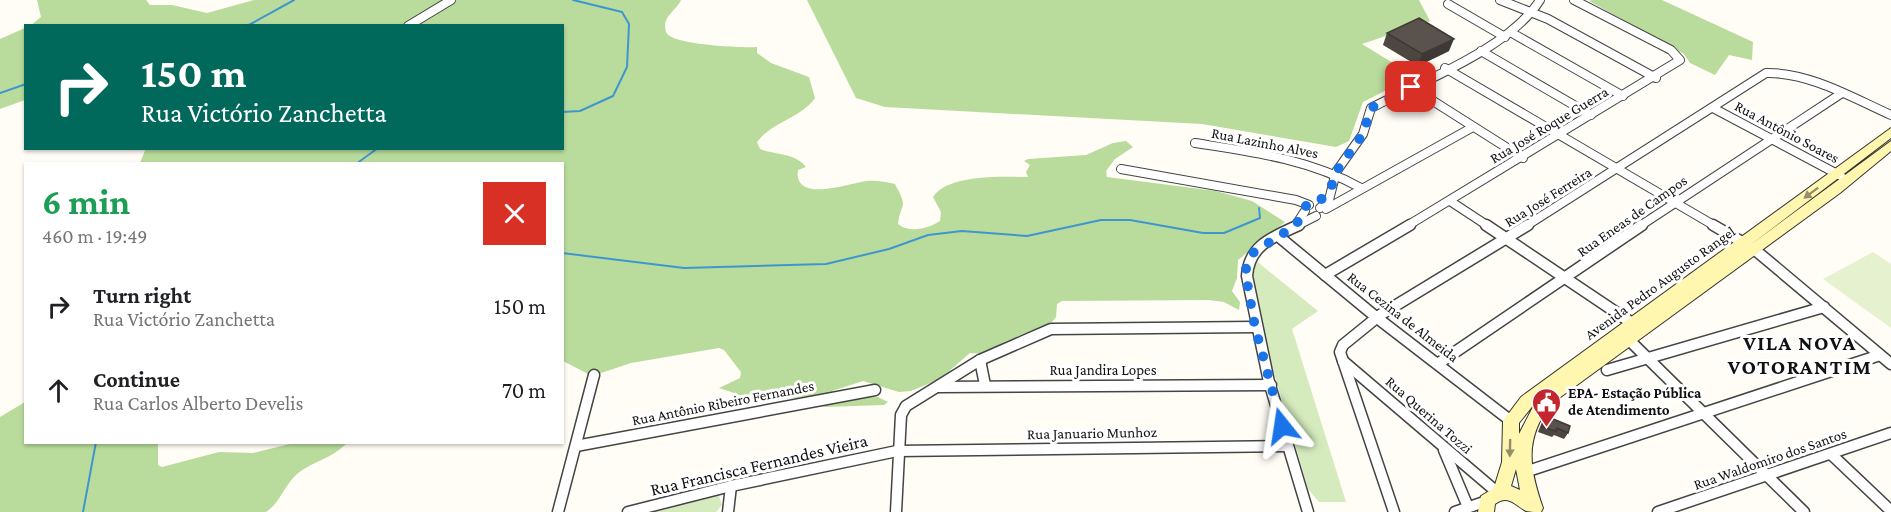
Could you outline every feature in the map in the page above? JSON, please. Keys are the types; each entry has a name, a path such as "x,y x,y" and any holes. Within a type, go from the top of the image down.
{"street":[{"path":"411,24 451,0"},
{"path":"1500,0 1532,13 1656,78"},
{"path":"1308,512 1287,446 1255,327 1246,265 1253,253 1329,200 1336,172 1363,134 1371,108 1509,35 1532,13 1540,0"},
{"name":"Rua José Roque Guerra","path":"1325,275 1656,78 1680,60 1676,54 1574,0"},
{"path":"1448,4 1623,96"},
{"path":"1481,51 1591,115"},
{"path":"1445,68 1749,246 1891,364"},
{"name":"Rua José Ferreira","path":"1342,360 1340,347 1376,317 1618,169 1766,73 1783,73 1842,93"},
{"path":"1411,87 1523,158"},
{"path":"1842,93 1891,115"},
{"name":"Rua Eneas de Campos","path":"1439,363 1567,279 1674,203 1842,93"},
{"name":"Rua Antônio Soares","path":"1713,108 1842,177"},
{"path":"1121,170 1287,199 1313,209 1361,188 1473,127"},
{"name":"Avenida Pedro Augusto Rangel","path":"1842,177 1891,132"},
{"name":"Rua Lazinho Alves","path":"1195,143 1311,164 1336,172 1361,188"},
{"name":"Avenida Pedro Augusto Rangel","path":"1536,510 1527,488 1523,453 1526,430 1534,414 1546,399 1842,177 1890,148"},
{"path":"1450,201 1632,323"},
{"name":"Rua Cezina de Almeida","path":"1278,236 1376,317 1439,363 1511,421"},
{"name":"Avenida Pedro Augusto Rangel","path":"1511,421 1526,401 1543,387 1632,323 1749,246"},
{"path":"1607,369 1824,307"},
{"path":"896,512 897,451 901,415 906,406 980,360 1051,329 1255,327"},
{"path":"1628,339 1804,512"},
{"path":"1525,472 1880,355"},
{"path":"980,360 985,385"},
{"path":"1342,360 1394,512"},
{"name":"Rua Querina Tozzi","path":"1342,360 1443,448 1493,500"},
{"path":"558,512 594,375"},
{"name":"Rua Jandira Lopes","path":"936,387 1271,385"},
{"name":"Rua Antônio Ribeiro Fernandes","path":"576,446 875,390"},
{"path":"1493,500 1510,462 1511,421"},
{"name":"Rua Waldomiro dos Santos","path":"1658,512 1891,433"},
{"name":"Rua Januario Munhoz","path":"897,451 1287,446"},
{"path":"1443,448 1468,507"},
{"name":"Rua Francisca Fernandes Vieira","path":"628,512 731,486 897,451"},
{"path":"1832,454 1891,511"},
{"path":"728,512 731,486"},
{"path":"1455,512 1516,495 1536,510"}],"green space":[{"path":"37,0 146,0 150,5 172,5 207,13 254,0 681,0 666,22 666,32 670,36 708,45 757,47 757,53 771,63 809,77 815,98 802,111 763,135 757,142 760,149 802,162 806,167 798,170 799,180 804,186 813,189 866,181 895,184 903,202 898,224 908,229 920,229 940,221 941,212 933,197 951,184 977,178 1028,177 1026,172 1030,165 1024,161 1028,159 1086,155 1113,143 1126,141 1133,147 1115,159 1106,171 1107,177 1216,191 1252,201 1285,222 1238,260 1237,278 1232,291 1240,302 1239,310 1224,302 1209,300 1062,301 1057,304 1056,317 1052,322 1004,342 990,354 970,353 940,379 911,391 899,392 863,381 832,391 836,399 878,397 888,402 884,405 825,407 817,405 808,397 743,402 737,394 719,388 740,378 741,372 724,350 719,348 631,363 592,376 564,362 564,162 140,162 145,150 564,150 564,24 32,24 41,17"},
{"path":"807,0 1419,0 1430,21 1362,44 1414,76 1363,102 1349,141 1336,147 1202,124 885,107 856,98"},
{"path":"1662,0 1753,42 1752,60 1729,55 1715,75 1690,63 1684,54 1589,1"},
{"path":"24,28 24,100 0,109 0,39"},
{"path":"1873,252 1891,264 1891,328 1823,279"},
{"path":"1254,259 1318,311 1292,329 1346,502 1319,502 1308,489 1248,277"},
{"path":"24,403 24,444 158,444 158,465 162,467 219,452 253,453 290,444 346,444 296,475 275,504 266,512 0,512 0,417"},
{"path":"719,496 722,505 716,512 633,512"}],"building":[{"path":"1419,18 1454,39 1422,54 1387,33"},
{"path":"1546,416 1570,426 1568,433 1557,428 1556,431 1542,427"}],"waterway":[{"path":"251,24 294,0"},
{"path":"564,112 580,111 613,96 627,67 629,24 622,12 573,0"},
{"path":"0,93 24,85"},
{"path":"359,162 375,150"},
{"path":"564,253 684,268 826,264 889,249 928,235 962,231 1027,236 1101,220 1130,220 1203,233 1224,233 1260,218 1259,208"},
{"path":"83,512 96,444"}],"place":[{"name":"EPA- Estação Pública de Atendimento","path":"1547,428"}],"district":[{"name":"VILA NOVA VOTORANTIM","path":"1800,355"}],"route":[{"path":"1282,426 1255,327 1245,271 1246,265 1253,253 1296,225 1306,206 1315,205 1330,191 1336,172 1363,134 1371,108 1411,87"}]}
